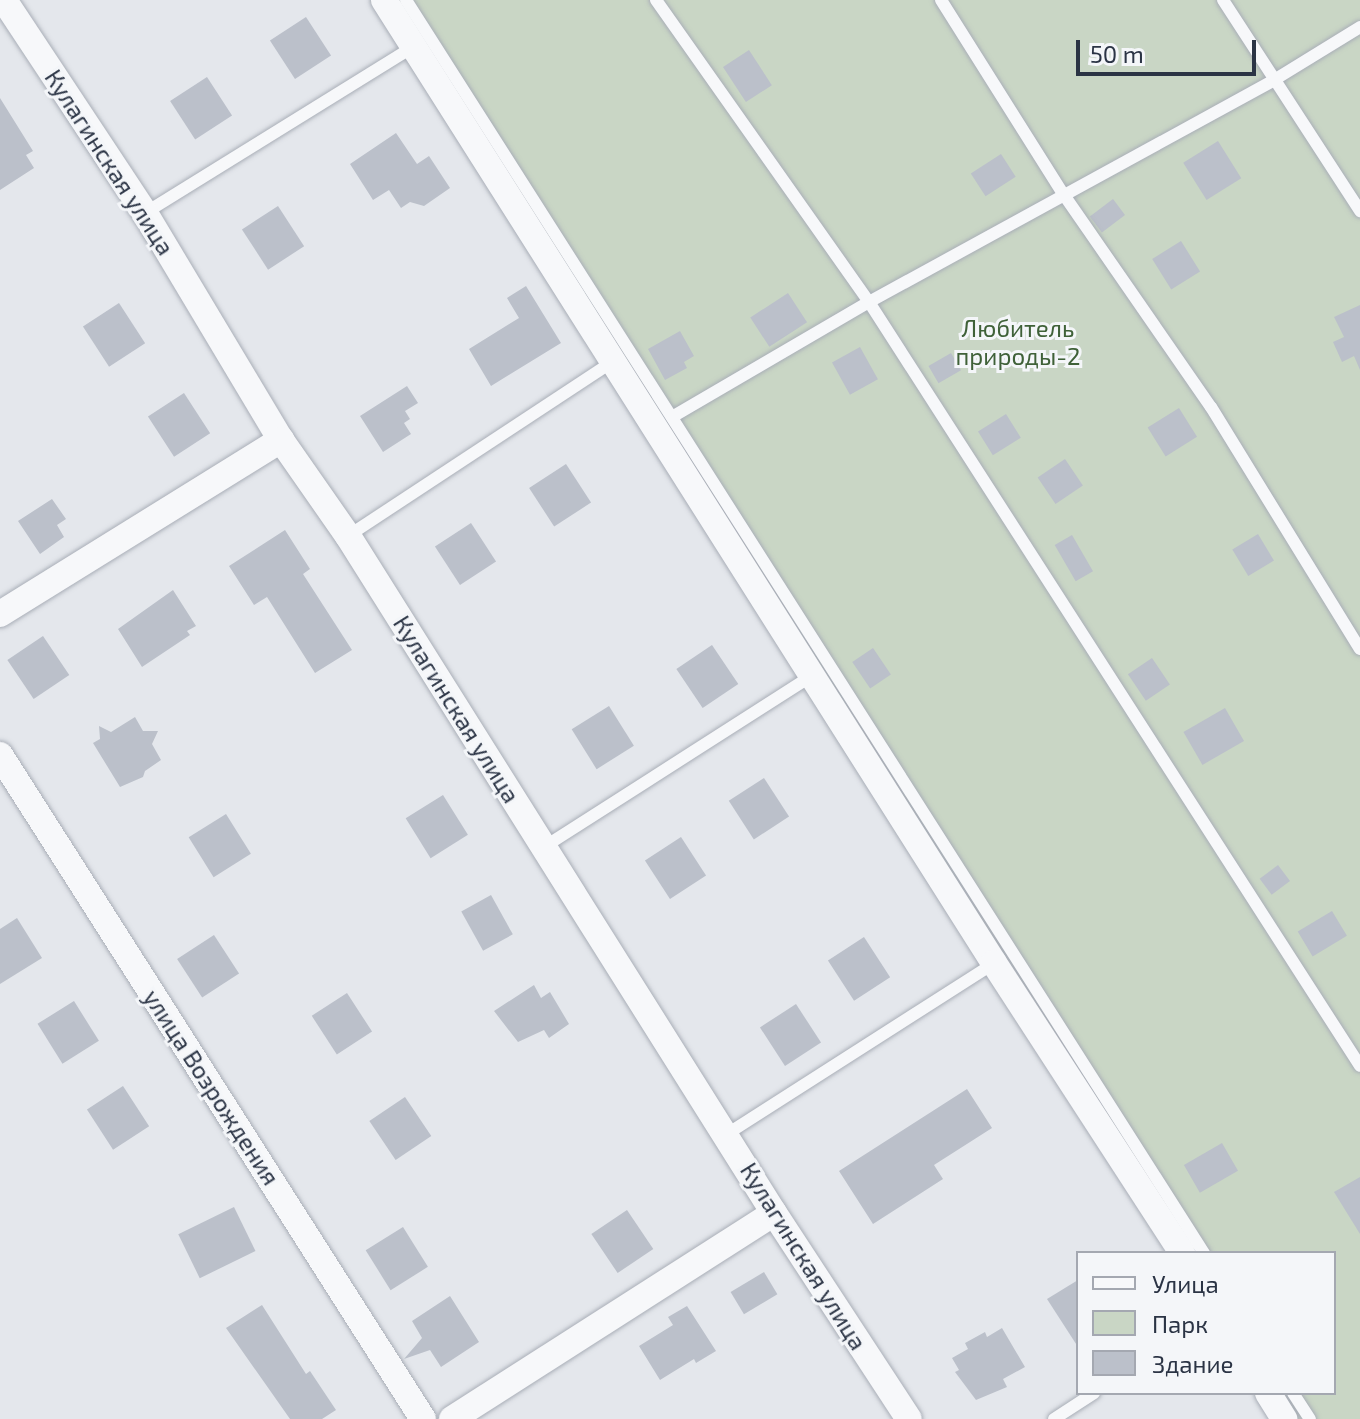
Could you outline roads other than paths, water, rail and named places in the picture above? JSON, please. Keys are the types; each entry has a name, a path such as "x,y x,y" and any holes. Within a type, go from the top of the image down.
{"street":[{"name":"Кулагинская улица","path":"4,0 145,213 281,440 348,536 774,1213 909,1419"},
{"path":"384,0 994,963 1181,1251"},
{"path":"0,614 281,440"},
{"name":"улица Возрождения","path":"0,755 423,1419"},
{"path":"452,1419 774,1213"},
{"path":"1269,1395 1284,1419"}],"lane":[{"path":"406,0 1203,1251"},
{"path":"656,0 869,302 1360,1066"},
{"path":"941,0 1064,195 1211,407 1360,649"},
{"path":"1223,0 1360,211"},
{"path":"672,417 869,302 1274,80 1360,27"},
{"path":"145,213 414,46"},
{"path":"348,536 613,361"},
{"path":"544,847 813,675"},
{"path":"727,1134 994,963"},
{"path":"1054,1419 1091,1395"},
{"path":"1294,1395 1310,1419"}],"park label":[{"name":"Любитель природы-2","path":"1018,342"}]}
